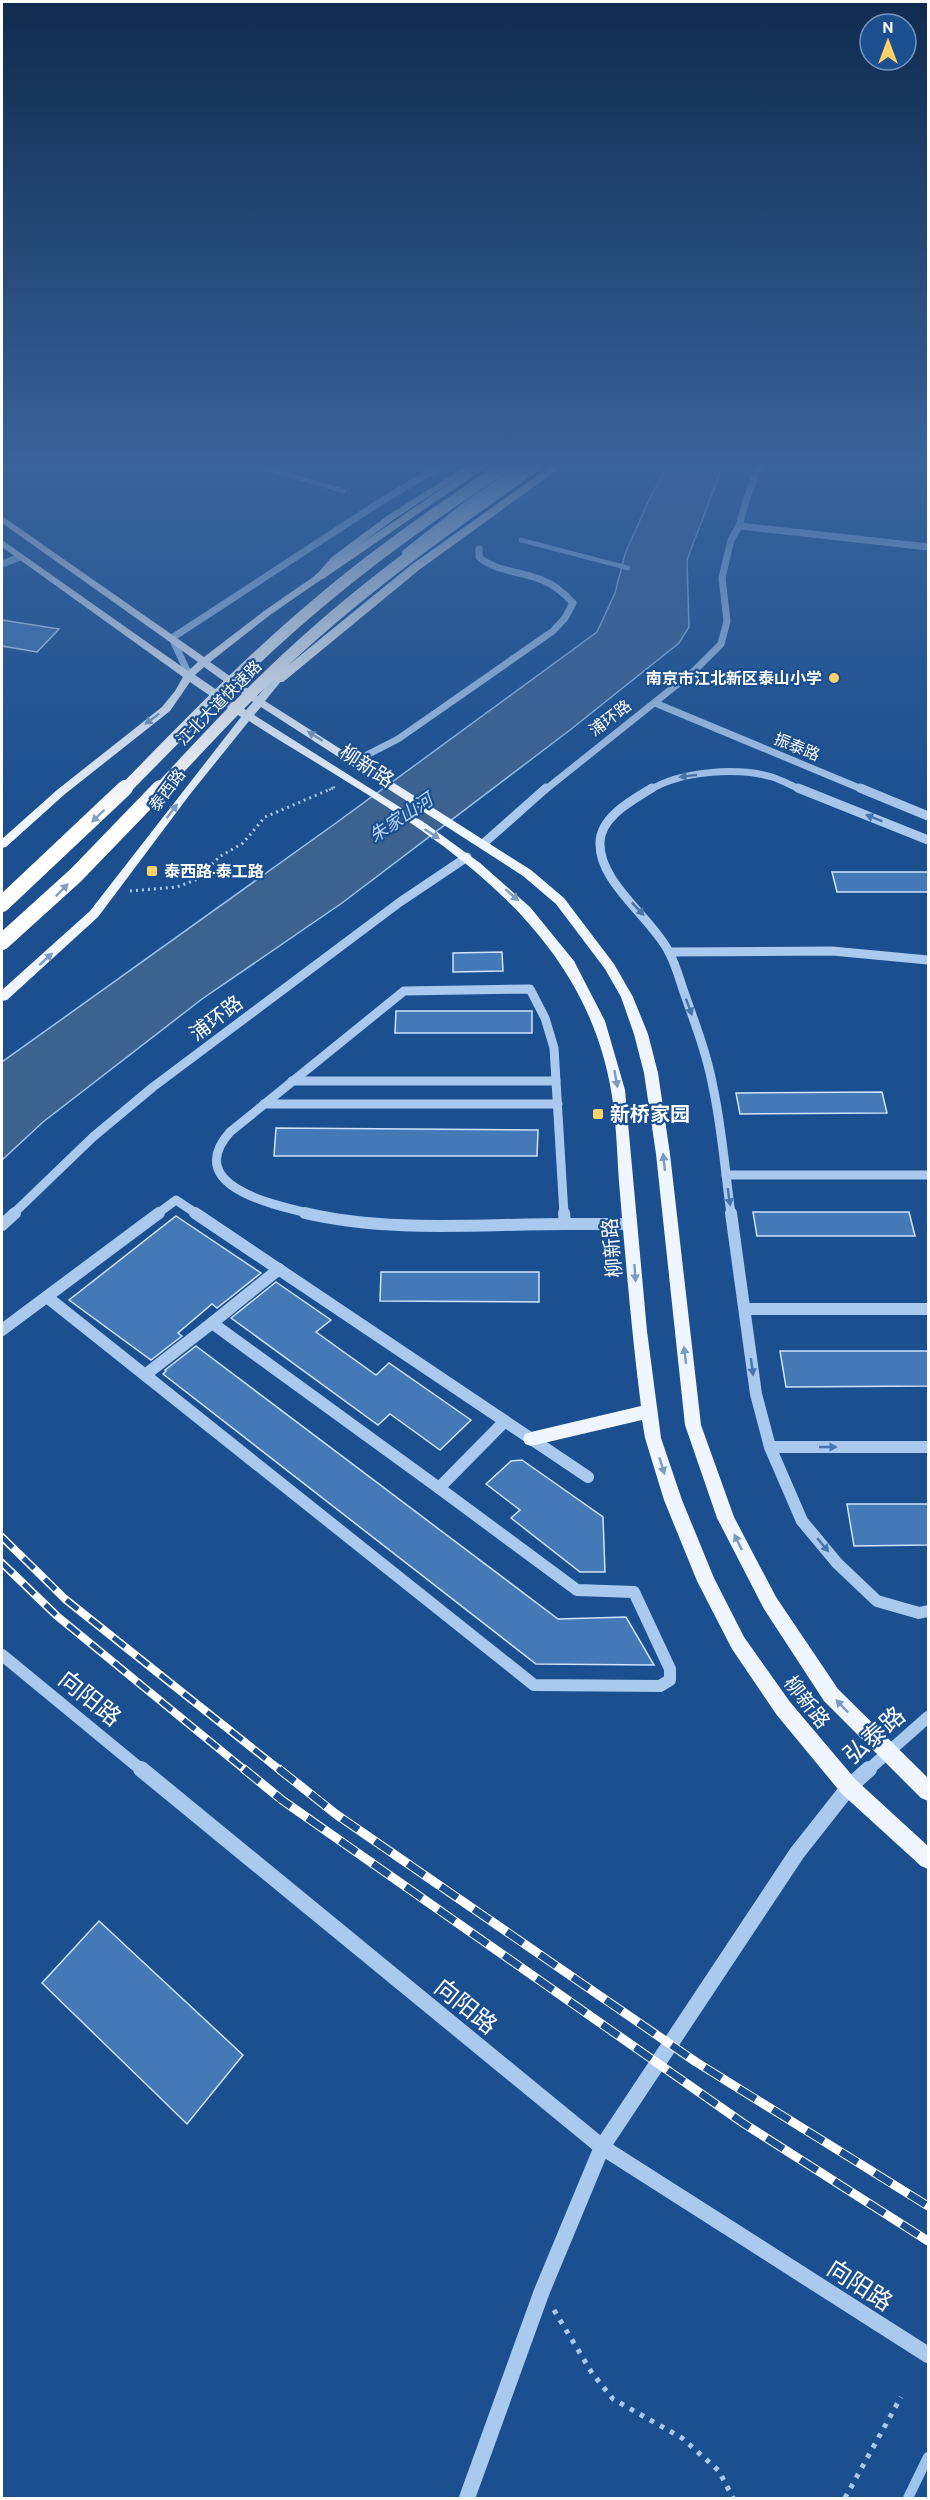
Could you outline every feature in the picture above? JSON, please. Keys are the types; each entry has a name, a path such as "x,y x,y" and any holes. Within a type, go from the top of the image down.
{"highway":[{"name":"江北大道快速路","path":"2,904 51,862 295,622 343,582"},
{"name":"江北大道快速路","path":"2,942 55,896 224,720 287,658 380,582"},
{"path":"279,679 337,628 396,582"}],"main road":[{"name":"柳新路","path":"55,582 247,716 351,780 467,857 519,900 555,943 580,978 604,1030 615,1068 639,1331 653,1438 673,1500 706,1581 738,1643 783,1708 849,1787 928,1859"},
{"name":"柳新路","path":"92,582 259,701 484,843 527,873 560,901 610,967 627,997 641,1034 651,1073 663,1154 693,1425 726,1518 770,1603 831,1695 886,1752 928,1791"},
{"path":"2,845 61,792 166,709 180,692 189,675 204,662 267,613 313,582"},
{"name":"泰西路","path":"2,997 94,914 187,791 279,679 302,646 344,601 369,582"},
{"path":"531,1439 650,1411"}],"street":[{"path":"189,675 172,638 258,582"},
{"path":"355,761 423,723 553,631 565,618 573,603 557,587 548,582"},
{"name":"浦环路","path":"484,843 559,777 655,704 722,644 727,621 722,582"},
{"name":"振泰路","path":"655,704 928,816"},
{"path":"928,840 771,777 714,773 679,776 659,784 628,803 607,822 600,840 602,859 609,875 647,920 669,952 702,1044 714,1089 756,1394 770,1447 802,1521 837,1563 877,1601 919,1613 928,1611"},
{"name":"浦环路","path":"2,1225 93,1137 153,1088 400,902 467,857"},
{"path":"669,952 811,951 928,960"},
{"path":"565,1224 554,1048 545,1018 530,989 404,991 228,1135 221,1142 215,1156 218,1172 230,1186 258,1198 343,1220 402,1224 565,1224 631,1224"},
{"path":"292,1081 556,1081"},
{"path":"264,1104 558,1104"},
{"path":"726,1175 928,1175"},
{"path":"2,1330 176,1200 588,1478"},
{"path":"145,1375 279,1269"},
{"path":"47,1297 534,1685 660,1686 670,1680 670,1669 634,1592 577,1590 212,1323"},
{"path":"745,1309 928,1309"},
{"path":"438,1488 505,1421"},
{"path":"770,1447 928,1447"},
{"name":"向阳路","path":"2,1655 602,2146 928,2355"},
{"name":"弘泰路","path":"467,2499 542,2291 602,2146 797,1852 849,1787 928,1717"}],"path":[{"path":"112,892 158,890 177,887 198,879 219,857 243,843 265,817 351,780"},
{"path":"542,2291 592,2373 613,2399 682,2438 718,2471 733,2499"},
{"path":"845,2499 901,2397"}],"water":[{"name":"朱家山河","path":"618,582 688,582 689,627 679,643 570,730 342,903 202,999 43,1122 2,1160 2,1062 336,823 597,632"}],"building":[{"path":"2,620 59,629 37,652 2,646"},
{"path":"832,872 928,872 928,892 837,892"},
{"path":"502,952 503,971 453,972 453,953"},
{"path":"396,1011 532,1011 532,1033 395,1033"},
{"path":"882,1092 887,1113 740,1114 736,1093"},
{"path":"276,1128 538,1130 537,1156 274,1156"},
{"path":"753,1212 909,1212 915,1236 757,1236"},
{"path":"176,1216 261,1273 217,1308 212,1304 178,1333 182,1336 151,1360 69,1300"},
{"path":"381,1272 539,1272 539,1302 380,1301"},
{"path":"276,1282 331,1320 316,1332 376,1375 389,1363 471,1420 440,1450 390,1414 378,1425 231,1318"},
{"path":"196,1346 558,1619 626,1617 654,1665 536,1664 163,1374"},
{"path":"780,1351 928,1351 928,1386 786,1387"},
{"path":"522,1460 603,1517 605,1572 580,1572 511,1518 520,1510 486,1484 511,1461"},
{"path":"847,1504 928,1504 928,1545 854,1546"},
{"path":"99,1921 243,2055 187,2124 42,1983"}],"waterway":[{"path":"908,2498 928,2457"}],"railway":[{"path":"2,1537 65,1599 281,1771"},
{"path":"2,1563 57,1616 246,1771"},
{"path":"244,1769 282,1800 743,2123 928,2241"},
{"path":"279,1769 337,1815 696,2062 928,2206"}],"place":[{"name":"南京市江北新区泰山小学","path":"834,678"},
{"name":"泰西路·泰工路","path":"152,871"},
{"name":"新桥家园","path":"598,1114"}]}
